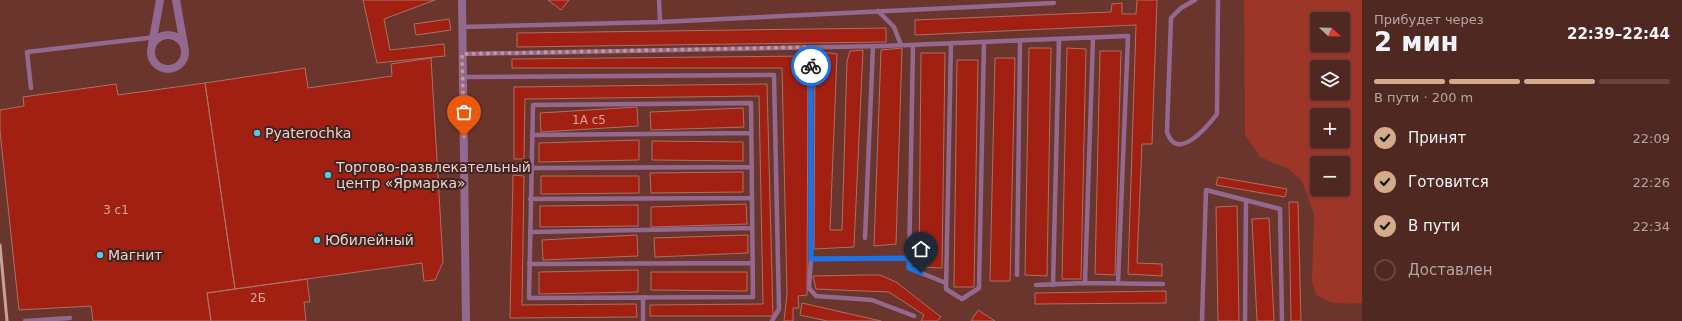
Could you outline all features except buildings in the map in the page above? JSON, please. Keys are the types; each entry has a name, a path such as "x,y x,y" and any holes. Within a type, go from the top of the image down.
{"street":[{"path":"160,0 152,46 152,58 154,63 164,69 175,68 180,65 183,60 185,50 176,0"},
{"path":"462,0 466,321"},
{"path":"152,46 159,38 165,36 175,37 183,45 185,50"}],"lane":[{"path":"658,0 660,22"},
{"path":"1195,0 1181,8 1171,18 1167,132 1170,139 1175,143 1185,144 1206,129 1217,114 1218,0"},
{"path":"462,26 660,22 1054,3"},
{"path":"878,11 894,28 901,45"},
{"path":"31,88 27,52 165,36"},
{"path":"462,54 913,45 1128,36 1118,283"},
{"path":"1085,283 1093,38"},
{"path":"1053,285 1059,39"},
{"path":"1017,275 1020,41"},
{"path":"951,43 946,288 962,299 979,288 984,42"},
{"path":"913,45 909,268 946,283"},
{"path":"865,238 873,46"},
{"path":"811,47 811,259 809,288 816,296 872,300 914,316"},
{"path":"463,77 774,75 779,309 772,321"},
{"path":"751,103 751,133 753,297 529,298 533,105 751,103"},
{"path":"532,135 751,133"},
{"path":"464,166 531,168 752,167"},
{"path":"1202,321 1206,190 1280,209 1282,321"},
{"path":"530,199 752,198"},
{"path":"1245,321 1246,200"},
{"path":"530,232 752,228"},
{"path":"811,259 909,258"},
{"path":"529,264 753,264"},
{"path":"1036,285 1085,283 1163,284"},
{"path":"643,297 643,321"},
{"path":"24,321 70,318"}],"shaded area":[{"path":"1244,0 1362,0 1362,303 1344,304 1327,301 1316,295 1312,282 1314,214 1302,181 1289,169 1260,157 1245,135"}],"railway":[{"path":"0,245 7,321"}],"way so far":[{"path":"464,136 462,54 811,47 811,66"}],"place":[{"name":"Pyaterochka","path":"257,133"},
{"name":"Торгово-развлекательный центр «Ярмарка»","path":"328,175"},
{"name":"Юбилейный","path":"317,240"},
{"name":"Магнит","path":"100,255"}],"route":[{"path":"811,66 811,259 909,258 909,268 921,273"}]}
